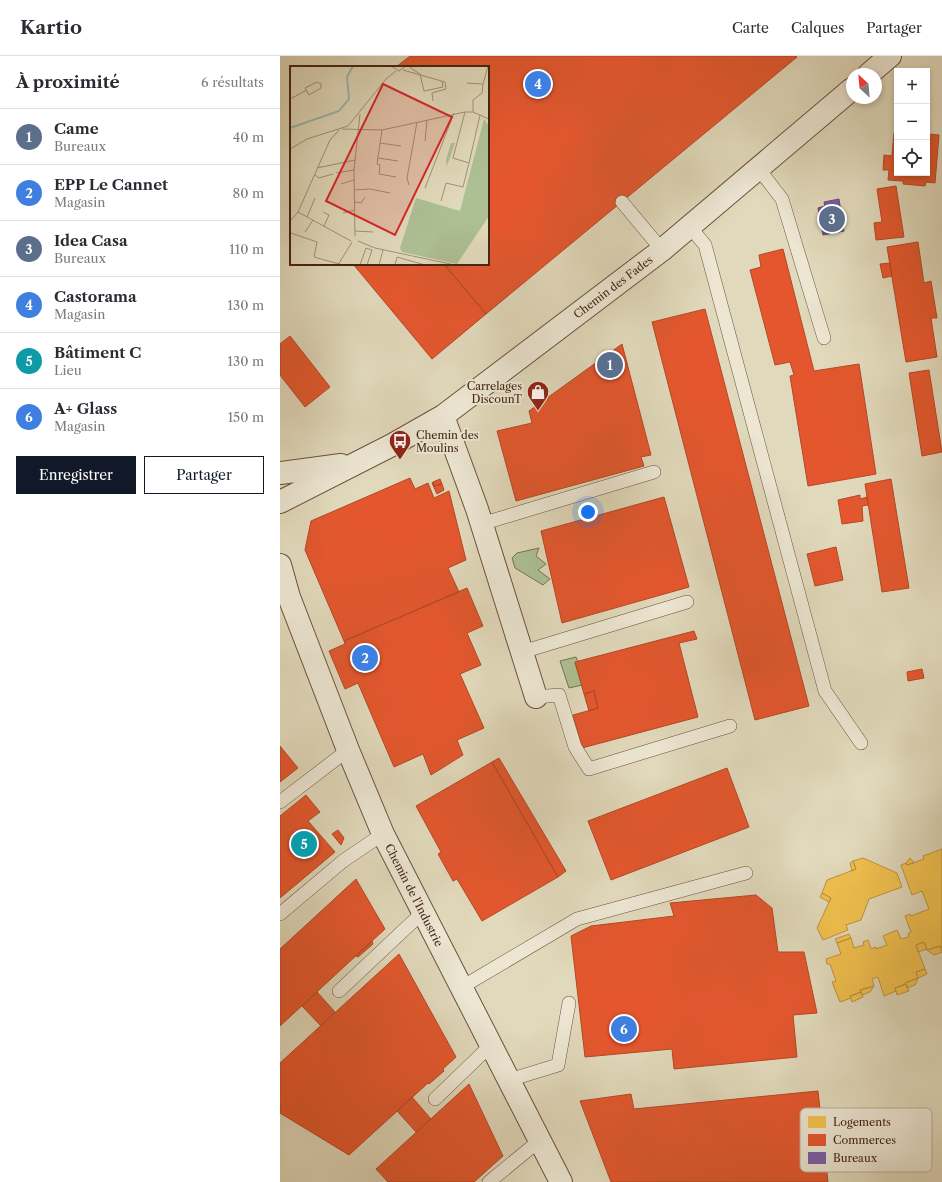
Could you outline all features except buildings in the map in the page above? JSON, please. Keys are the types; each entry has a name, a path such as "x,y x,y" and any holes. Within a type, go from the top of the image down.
{"street":[{"path":"876,68 890,56"},
{"name":"Chemin des Fades","path":"280,502 358,463 443,416 662,250 846,94"},
{"path":"443,416 482,524 536,697"},
{"path":"280,473 358,463"},
{"name":"Chemin de l'Industrie","path":"280,565 284,591 383,834 561,1182"}],"lane":[{"path":"758,168 782,199 824,338"},
{"path":"622,202 662,250"},
{"path":"690,227 705,245 825,691 861,743"},
{"path":"482,524 654,472"},
{"path":"522,652 687,602"},
{"path":"536,697 559,695 574,747 589,769 730,726"},
{"path":"280,802 348,750"},
{"path":"280,914 343,861 383,834"},
{"path":"462,987 577,919 746,873"},
{"path":"339,991 423,912"},
{"path":"510,1080 558,1065 569,1003"},
{"path":"435,1099 491,1045"},
{"path":"489,1182 540,1140"}],"green space":[{"path":"539,548 536,556 546,564 538,570 550,579 543,585 515,568 512,558 517,553"},
{"path":"576,657 578,662 575,663 582,685 569,688 560,661"}],"place":[{"name":"Castorama","path":"538,84"},
{"name":"Idea Casa","path":"832,219"},
{"name":"Came","path":"610,365"},
{"name":"Carrelages DiscounT","path":"538,412"},
{"name":"Chemin des Moulins","path":"400,460"},
{"name":"EPP Le Cannet","path":"365,658"},
{"name":"Bâtiment C","path":"304,844"},
{"name":"A+ Glass","path":"624,1029"}]}
